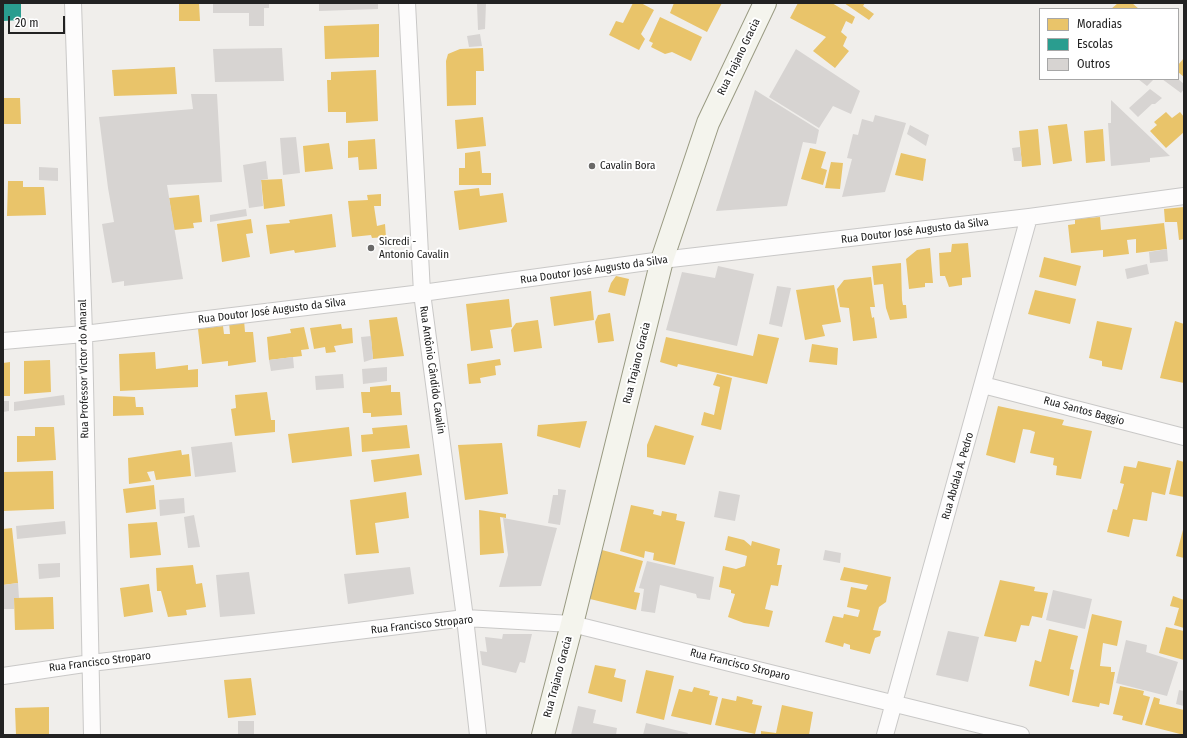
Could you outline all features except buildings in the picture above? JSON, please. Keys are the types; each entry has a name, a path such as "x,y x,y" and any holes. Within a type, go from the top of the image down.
{"main road":[{"name":"Rua Trajano Gracia","path":"543,735 662,260 708,123 766,3"}],"street":[{"name":"Rua Professor Victor do Amaral","path":"73,3 84,334 92,735"},
{"name":"Rua Antônio Cândido Cavalin","path":"407,3 422,293 466,618 478,735"},
{"name":"Rua Doutor José Augusto da Silva","path":"3,341 84,334 422,293 662,260 1029,217 1184,196"},
{"name":"Rua Abdala A. Pedro","path":"885,735 1029,217"},
{"name":"Rua Santos Baggio","path":"983,385 1184,437"},
{"name":"Rua Francisco Stroparo","path":"3,676 91,663 466,618 572,624 894,702 1021,735"}],"place":[{"name":"Cavalin Bora","path":"592,166"},
{"name":"Sicredi - Antonio Cavalin","path":"371,248"}]}
